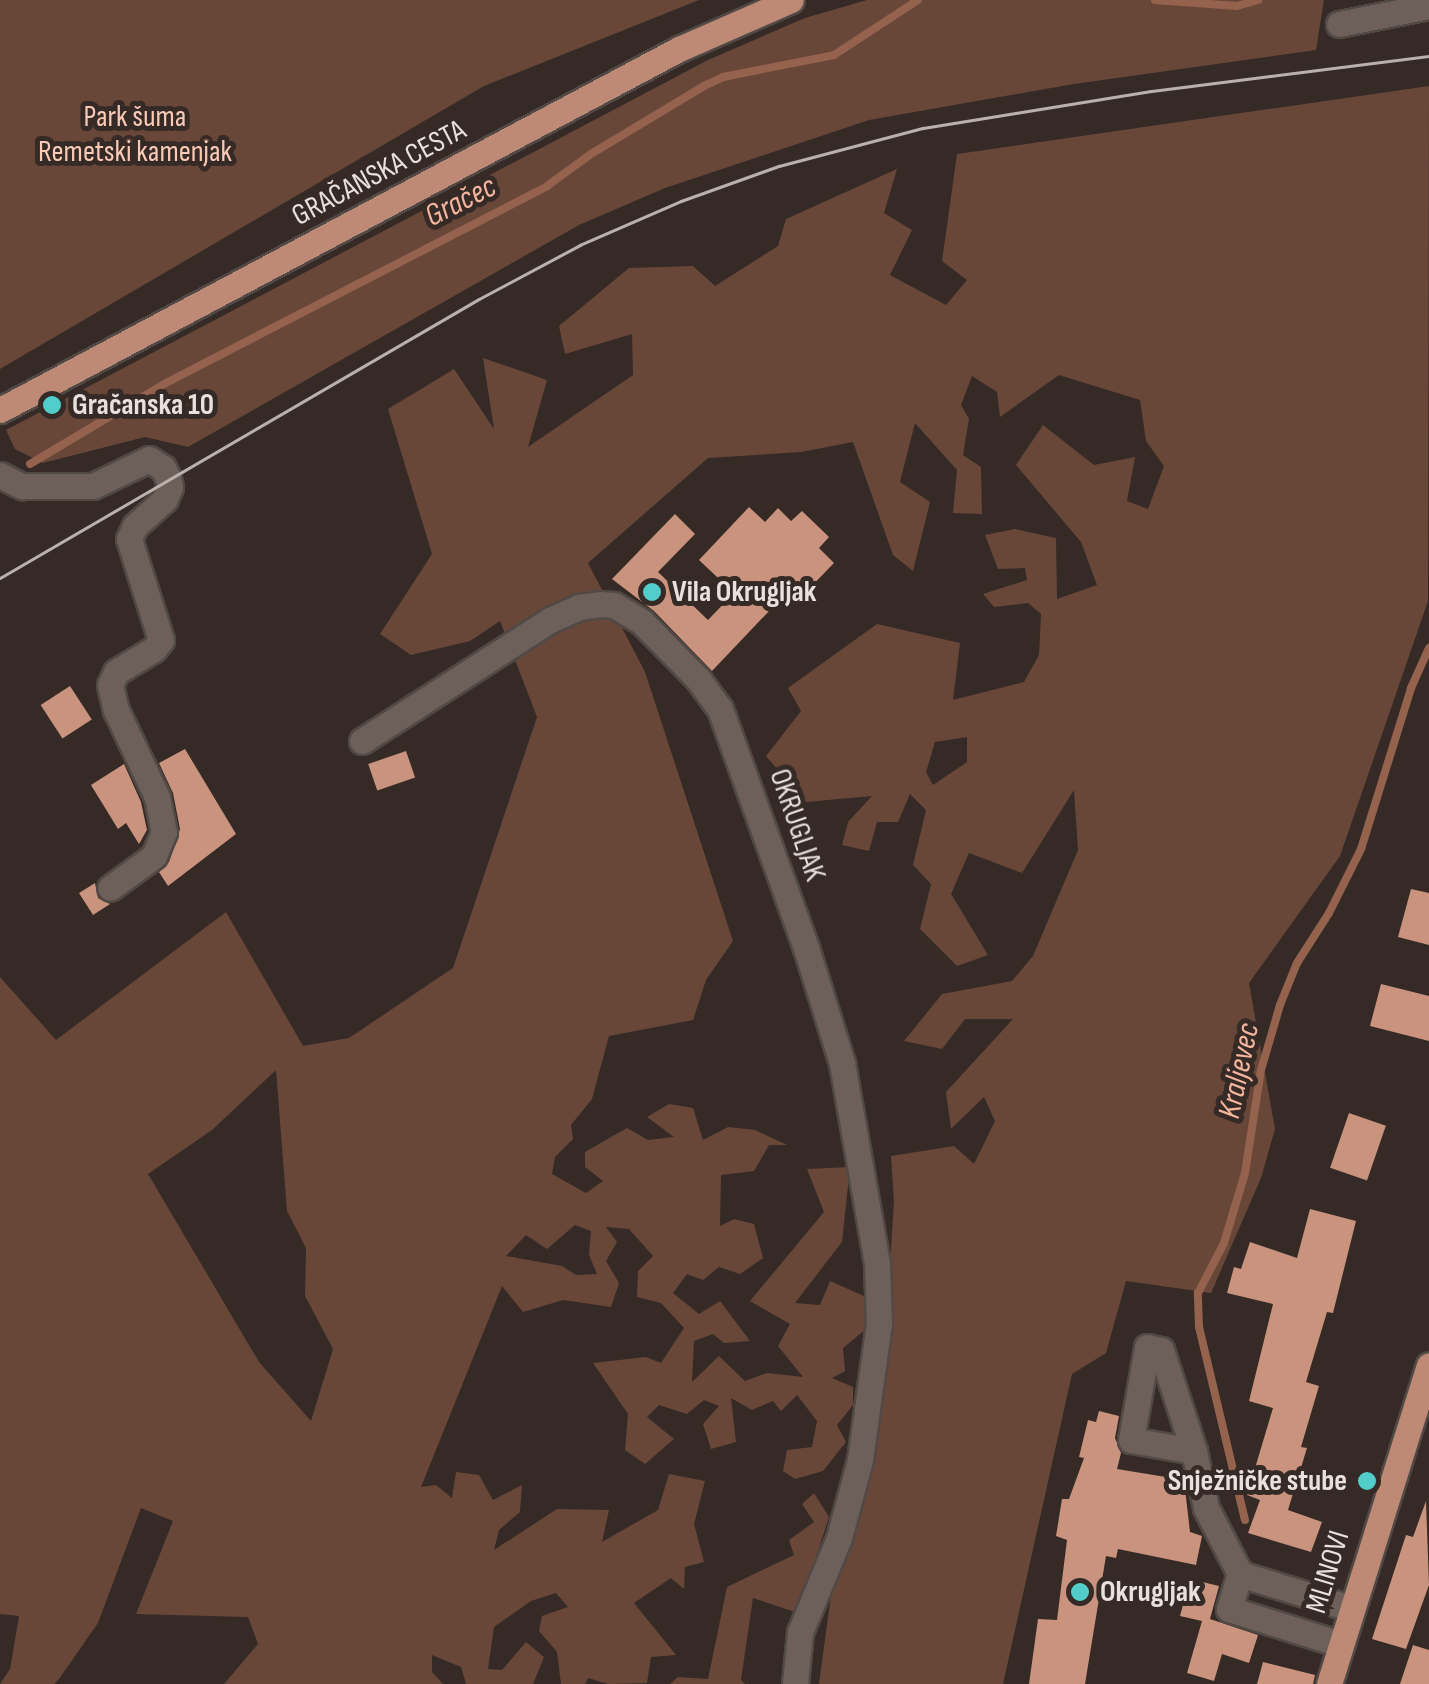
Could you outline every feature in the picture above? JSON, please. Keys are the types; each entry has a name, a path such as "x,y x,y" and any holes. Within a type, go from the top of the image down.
{"main road":[{"name":"GRAČANSKA CESTA","path":"0,410 679,50 792,0"},
{"name":"MLINOVI","path":"1328,1684 1429,1365"}],"street":[{"path":"1340,24 1429,6"},
{"path":"0,475 22,486 93,486 148,458 163,468 168,478 170,487 165,499 135,526 128,539 161,640 154,649 116,672 110,685 116,710 157,797 164,832 154,856 110,888"},
{"name":"OKRUGLJAK","path":"362,741 550,620 579,607 600,604 614,605 642,622 698,678 720,708 806,948 842,1063 863,1163 878,1276 875,1364 860,1460 839,1538 800,1632 795,1684"},
{"path":"1194,1451 1206,1508 1240,1574 1229,1609 1340,1644"},
{"path":"1240,1574 1350,1608"}],"green space":[{"name":"Park šuma Remetski kamenjak","path":"0,0 699,0 484,86 0,369"},
{"path":"867,0 1324,0 1316,50 1074,84 869,120 665,188 579,225 188,447 145,437 43,463 15,449 6,430 708,60 805,18"},
{"path":"1429,86 1428,601 1340,856 1249,983 1275,1129 1261,1178 1211,1293 1126,1281 1106,1353 1072,1374 1003,1684 819,1684 831,1595 881,1409 894,1201 891,1156 954,1146 974,1164 995,1121 984,1097 951,1129 946,1092 1013,1019 965,1019 942,1049 904,1041 942,994 1012,981 1033,956 1078,850 1074,790 1022,873 969,853 951,894 988,955 957,966 920,929 931,884 913,865 926,810 910,794 898,822 877,822 869,851 842,845 848,822 872,796 806,802 766,756 801,711 788,688 877,624 960,643 953,700 1024,682 1039,655 1041,614 1028,603 994,607 983,594 1027,580 1025,568 998,569 985,535 1015,529 1056,538 1057,599 1097,585 1081,542 1016,465 1043,425 1094,465 1135,457 1127,501 1148,509 1164,466 1146,441 1140,400 1059,375 1000,417 997,392 972,376 961,405 969,419 963,455 981,467 982,514 953,513 957,470 915,423 900,482 930,502 913,571 893,555 853,442 801,452 708,458 588,563 645,672 733,941 706,980 693,1020 609,1036 592,1099 571,1125 573,1139 555,1157 552,1174 586,1193 603,1181 585,1167 585,1152 627,1128 648,1140 674,1137 647,1117 669,1104 693,1108 703,1140 728,1127 755,1130 787,1145 769,1145 754,1171 721,1175 720,1226 734,1219 754,1224 763,1258 740,1274 719,1267 703,1280 687,1274 673,1293 699,1314 720,1301 750,1341 724,1343 713,1334 694,1341 692,1382 719,1356 745,1381 767,1373 803,1377 778,1346 790,1324 750,1301 824,1212 807,1169 850,1167 842,1242 795,1303 820,1305 830,1281 864,1296 866,1329 843,1348 845,1371 832,1378 853,1387 853,1405 837,1425 846,1442 823,1471 795,1479 783,1471 787,1450 812,1447 817,1421 797,1395 781,1411 773,1401 752,1410 731,1398 736,1442 711,1449 703,1424 719,1406 704,1400 687,1414 659,1405 647,1417 674,1439 645,1464 625,1450 628,1414 593,1363 646,1357 661,1363 684,1328 661,1303 637,1297 638,1271 653,1256 629,1229 606,1227 617,1242 606,1261 619,1283 611,1307 563,1300 523,1312 502,1286 421,1487 436,1485 452,1498 456,1472 479,1475 493,1500 522,1485 520,1512 499,1530 494,1550 557,1509 609,1510 602,1542 658,1510 669,1474 705,1481 694,1524 704,1562 685,1567 684,1589 671,1578 634,1603 676,1655 651,1657 647,1683 608,1684 588,1678 585,1684 561,1684 557,1652 539,1631 542,1616 568,1607 556,1593 531,1601 494,1627 488,1669 502,1670 526,1642 544,1657 533,1684 466,1684 461,1667 432,1655 432,1672 443,1684 224,1684 258,1644 248,1617 136,1614 173,1521 141,1508 98,1623 59,1679 54,1684 0,1684 10,1669 19,1616 0,1614 0,977 56,1040 226,912 303,1046 349,1038 453,968 537,717 500,621 470,641 411,655 380,634 432,554 388,409 454,369 494,429 483,358 547,380 528,447 633,375 632,334 565,354 559,326 629,268 693,266 715,286 778,246 786,219 897,169 884,213 912,230 890,275 946,305 967,280 942,261 957,154","holes":["967,737 967,762 933,785 926,772 935,742","276,1070 287,1211 306,1248 305,1296 333,1349 311,1421 259,1362 148,1174 212,1130","575,1225 591,1231 589,1255 597,1274 576,1275 562,1266 506,1256 526,1235 547,1249"]},
{"path":"814,1493 829,1517 798,1613 753,1598 741,1680 745,1684 670,1684 678,1677 708,1679 727,1587 794,1555 789,1540 814,1522 802,1504"}],"building":[{"name":"Vila Okrugljak","path":"749,507 765,522 778,508 791,521 802,511 829,537 819,548 834,563 801,597 791,588 712,671 654,611 612,579 675,514 695,534 658,572 708,620 734,593 699,560"},
{"path":"70,686 92,720 62,739 41,705"},
{"path":"185,749 236,834 168,886 159,872 169,862 180,829 173,793 159,763"},
{"path":"406,751 415,777 377,790 368,764"},
{"path":"124,764 141,802 147,830 139,844 126,823 118,829 91,785"},
{"path":"95,883 98,898 110,904 93,915 79,893"},
{"path":"1411,889 1429,893 1429,945 1398,937"},
{"path":"1381,984 1429,996 1429,1041 1370,1026"},
{"path":"1349,1113 1386,1126 1367,1181 1330,1168"},
{"path":"1310,1209 1356,1221 1333,1313 1327,1312 1306,1382 1319,1386 1301,1447 1307,1448 1288,1510 1322,1522 1311,1552 1248,1533 1260,1500 1247,1495 1273,1408 1249,1401 1273,1304 1227,1293 1234,1267 1241,1269 1250,1242 1297,1258"},
{"name":"Okrugljak","path":"1099,1411 1119,1416 1115,1438 1121,1453 1117,1469 1184,1480 1190,1532 1202,1536 1196,1565 1118,1549 1116,1558 1106,1556 1085,1684 1029,1684 1038,1619 1057,1620 1067,1540 1056,1536 1062,1499 1069,1499 1084,1458 1079,1457 1088,1420 1096,1422"},
{"path":"1426,1501 1429,1585 1406,1649 1372,1639 1406,1535 1413,1537"},
{"path":"1190,1579 1219,1586 1210,1619 1258,1635 1249,1663 1222,1654 1214,1681 1187,1673 1202,1621 1180,1616"},
{"path":"1413,1645 1429,1650 1429,1684 1400,1684"},
{"path":"1263,1662 1315,1675 1313,1684 1257,1684"}],"waterway":[{"name":"Gračec","path":"30,464 166,383 547,186 591,154 704,86 723,77 834,55 918,0"},
{"name":"Gračec","path":"1155,0 1237,6 1258,0"},
{"name":"Kraljevec","path":"1245,1520 1199,1327 1198,1293 1224,1243 1245,1173 1261,1070 1280,1005 1297,963 1329,913 1361,849 1411,688 1429,648"}],"tram line":[{"path":"0,578 479,299 580,245 681,201 779,166 923,128 1151,91 1429,56"}],"place":[{"name":"Gračanska 10","path":"52,405"},
{"name":"Vila Okrugljak","path":"652,592"},
{"name":"Snježničke stube","path":"1367,1481"},
{"name":"Okrugljak","path":"1080,1592"}]}
